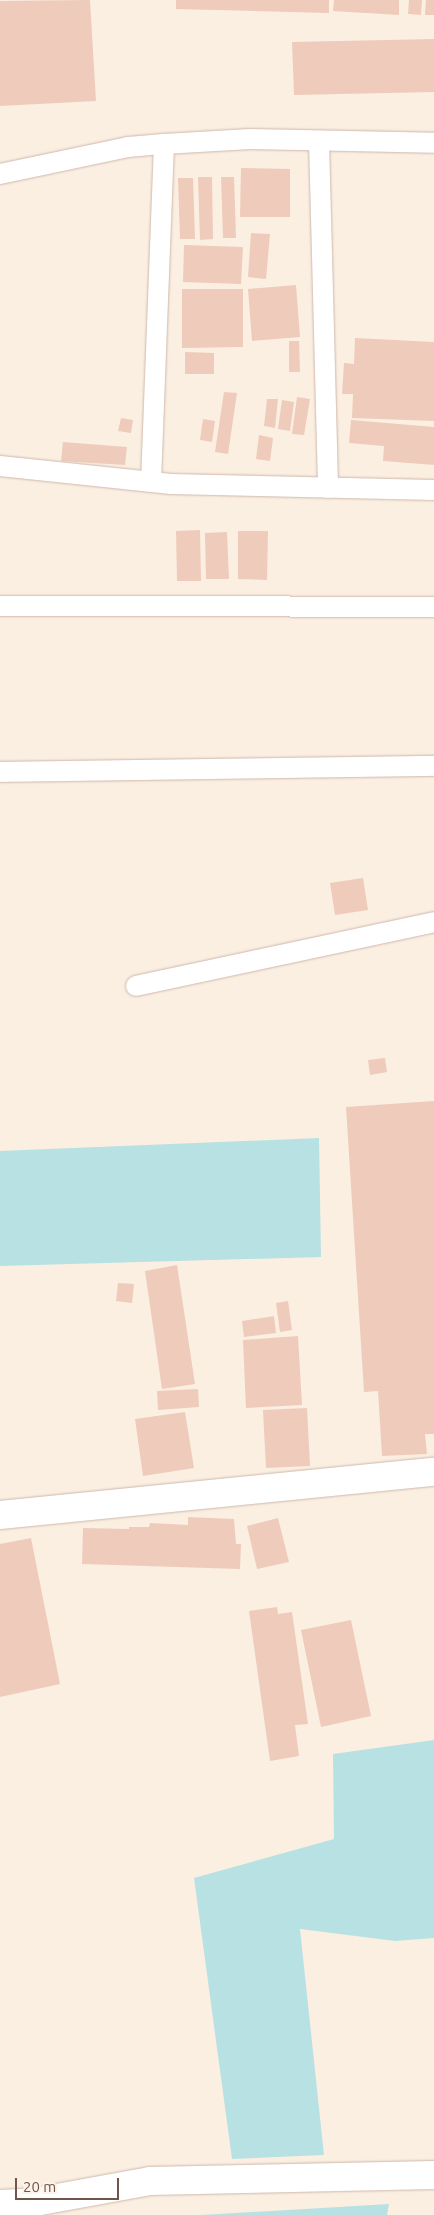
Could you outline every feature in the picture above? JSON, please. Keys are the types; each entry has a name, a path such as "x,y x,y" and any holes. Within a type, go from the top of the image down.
{"street":[{"path":"0,1515 434,1472"},
{"path":"0,2204 35,2202 150,2181 434,2175"}],"lane":[{"path":"0,174 128,147 164,144 250,139 434,143"},
{"path":"319,141 328,488"},
{"path":"151,482 164,144"},
{"path":"0,466 151,482 434,490"},
{"path":"0,606 434,607"},
{"path":"0,772 434,766"},
{"path":"136,986 434,922"}],"water":[{"path":"319,1138 321,1257 0,1266 0,1151"},
{"path":"434,1740 434,1938 395,1941 300,1929 324,2155 232,2159 194,1878 334,1839 333,1754"},
{"path":"389,2204 387,2215 201,2215"}],"building":[{"path":"90,0 96,101 0,106 0,1"},
{"path":"176,0 329,0 329,13 176,9"},
{"path":"334,0 399,0 399,15 333,11"},
{"path":"409,0 422,0 421,15 408,14"},
{"path":"426,0 434,0 434,15 425,15"},
{"path":"434,39 434,92 294,95 292,42"},
{"path":"241,168 290,169 290,217 240,217"},
{"path":"198,177 212,177 213,239 200,240"},
{"path":"221,177 234,177 236,238 223,238"},
{"path":"178,178 193,178 195,239 180,239"},
{"path":"251,233 270,234 266,279 248,277"},
{"path":"184,245 243,247 241,284 183,282"},
{"path":"296,285 300,337 252,341 248,289"},
{"path":"182,289 243,289 243,347 182,348"},
{"path":"355,338 434,342 434,421 352,418 353,394 342,394 344,363 354,364"},
{"path":"289,341 299,341 300,372 289,372"},
{"path":"185,352 214,353 214,374 185,374"},
{"path":"224,392 237,393 228,454 215,452"},
{"path":"297,397 310,399 304,435 292,434"},
{"path":"267,399 278,399 275,428 264,426"},
{"path":"282,400 294,402 290,431 278,429"},
{"path":"121,418 133,420 131,433 118,431"},
{"path":"203,419 215,421 212,442 200,440"},
{"path":"351,420 434,427 434,465 383,461 384,446 349,443"},
{"path":"259,435 273,438 270,461 256,459"},
{"path":"63,442 127,447 125,465 61,461"},
{"path":"200,530 201,581 177,581 176,531"},
{"path":"238,531 268,531 267,580 238,579"},
{"path":"227,532 229,579 206,579 205,533"},
{"path":"363,878 368,910 335,915 330,883"},
{"path":"385,1058 387,1072 370,1075 368,1060"},
{"path":"434,1101 434,1434 425,1434 427,1454 382,1456 378,1391 364,1392 346,1107"},
{"path":"177,1265 195,1384 162,1389 145,1271"},
{"path":"118,1283 134,1284 132,1303 116,1301"},
{"path":"288,1301 292,1330 280,1332 276,1303"},
{"path":"274,1316 276,1333 244,1337 242,1321"},
{"path":"298,1336 302,1405 246,1408 243,1340"},
{"path":"198,1389 199,1407 158,1410 157,1391"},
{"path":"307,1408 310,1466 266,1468 263,1410"},
{"path":"185,1412 194,1468 143,1476 135,1419"},
{"path":"188,1517 234,1519 236,1544 241,1544 240,1569 82,1564 83,1528 129,1529 129,1527 149,1527 150,1523 188,1525"},
{"path":"278,1518 289,1562 257,1569 247,1526"},
{"path":"31,1538 60,1684 0,1697 0,1544"},
{"path":"277,1607 278,1614 292,1612 308,1724 295,1725 299,1756 270,1761 249,1611"},
{"path":"351,1620 371,1716 321,1727 301,1630"}]}
